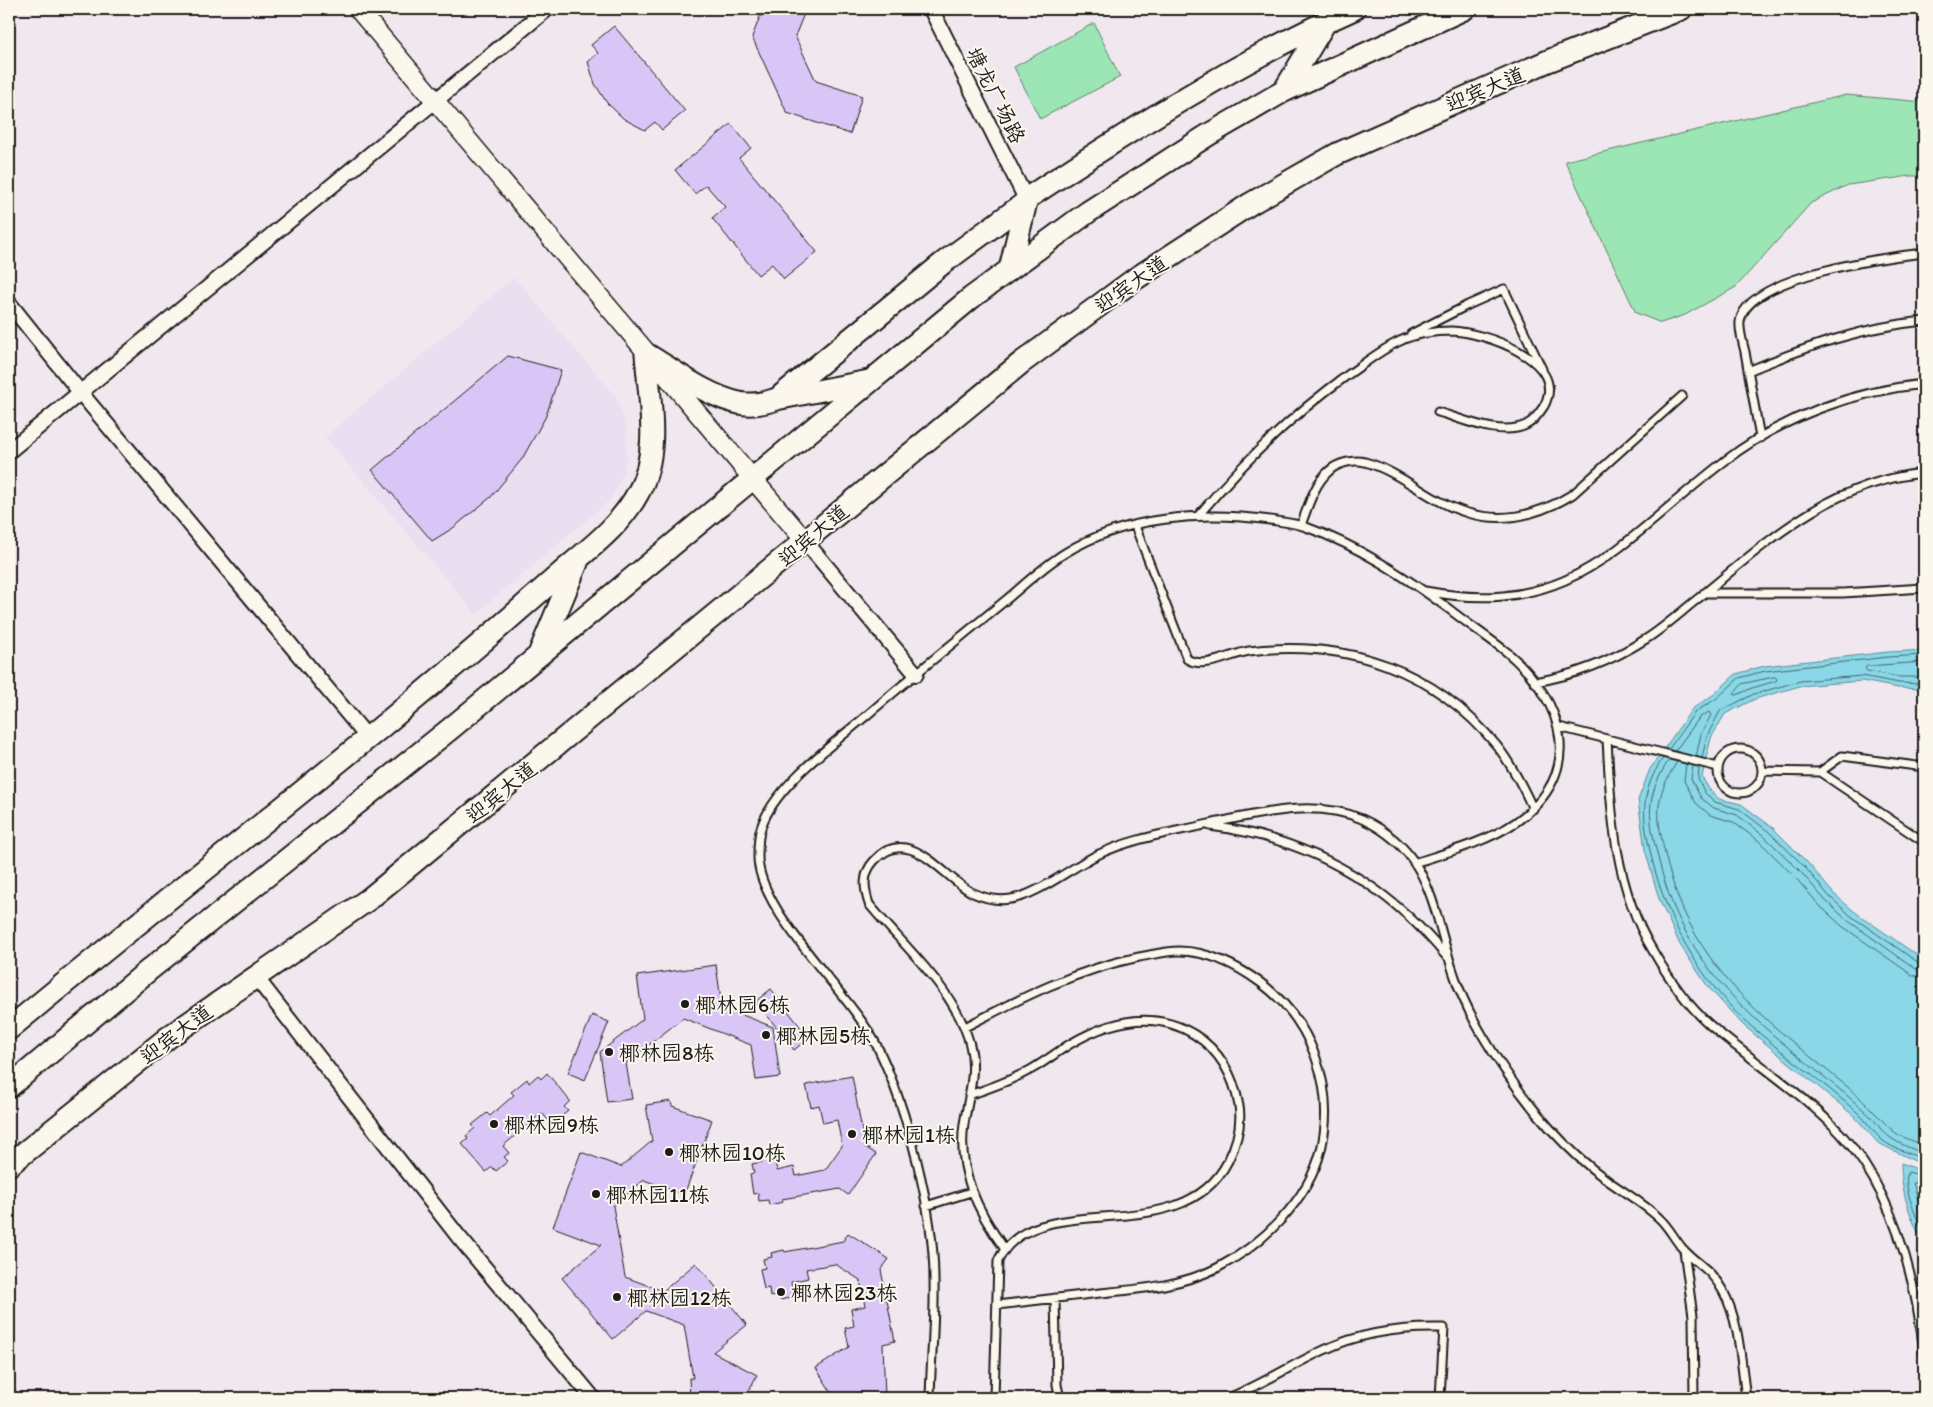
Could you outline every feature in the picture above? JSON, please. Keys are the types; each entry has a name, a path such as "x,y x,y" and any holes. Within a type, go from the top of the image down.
{"main road":[{"path":"777,399 943,263 1026,201 1183,100 1326,21 1354,9"},
{"path":"9,1087 149,970 538,656 971,298 1010,269 1088,212 1208,135 1284,91 1464,9"},
{"name":"迎宾大道","path":"9,1165 170,1036 369,899 1021,362 1135,279 1250,204 1337,154 1548,61 1681,9"},
{"path":"1284,91 1326,21"},
{"path":"1010,269 1026,201"},
{"path":"646,354 714,393 740,404 762,404 777,399 872,380"},
{"path":"9,1029 128,929 422,695 579,558 624,515 640,491 648,465 652,434 646,354"},
{"path":"538,656 579,558"}],"street":[{"path":"358,9 916,674"},
{"path":"9,451 547,9"},
{"name":"塘龙广场路","path":"931,9 1026,201"},
{"path":"9,303 80,392 368,738"},
{"path":"255,976 458,1236 593,1398"}],"lane":[{"path":"1760,438 1740,321 1751,301 1775,286 1832,268 1889,256 1924,253"},
{"path":"1198,516 1227,482 1291,419 1333,385 1400,341 1434,322 1504,289 1544,372 1548,386 1546,402 1539,415 1527,425 1512,429 1497,428 1438,412"},
{"path":"1748,371 1799,350 1849,334 1924,321"},
{"path":"1400,341 1425,333 1477,334 1502,342 1524,354 1544,372"},
{"path":"1422,590 1458,597 1495,598 1531,592 1566,581 1598,564 1726,460 1760,438 1793,420 1828,405 1865,393 1924,384"},
{"path":"1301,525 1317,484 1329,470 1345,462 1363,462 1372,465 1447,505 1467,513 1489,517 1512,518 1534,514 1554,506 1573,494 1682,396"},
{"path":"1534,682 1551,679 1600,663 1646,639 1780,531 1805,514 1858,488 1924,473"},
{"path":"930,1398 934,1279 932,1240 918,1166 892,1080 877,1045 860,1017 782,918 765,888 758,862 760,830 771,806 791,782 916,674 1064,554 1095,537 1135,526 1198,516 1250,517 1301,525 1347,543 1404,576 1509,654 1534,682 1547,701 1559,727 1562,746 1560,766 1549,789 1533,809 1513,825 1485,838 1414,862"},
{"path":"1135,526 1188,659 1194,663 1202,664 1244,652 1279,648 1315,648 1350,654 1385,664 1417,678 1447,698 1474,721 1503,754 1518,777 1533,809"},
{"path":"1704,593 1843,593 1924,588"},
{"path":"1559,727 1718,766"},
{"path":"1607,739 1612,815 1618,862 1632,907 1652,949 1678,989 1709,1024 1812,1107 1841,1134 1865,1165 1884,1200 1898,1237 1916,1298 1924,1352"},
{"path":"1741,748 1755,754 1761,764 1762,771 1758,784 1749,791 1741,793 1728,790 1722,785 1718,778 1718,766 1724,754 1741,748"},
{"path":"1820,772 1842,756 1924,767"},
{"path":"1762,771 1820,772 1924,842"},
{"path":"1004,1248 985,1222 971,1192 964,1160 964,1127 973,1071 971,1047 965,1027 953,1002 869,904 864,890 866,875 872,862 884,853 898,848 912,850 926,856 971,892 991,899 1012,899 1032,893 1074,867 1124,844 1177,829 1274,812 1310,808 1336,811 1361,819 1384,831 1404,849 1414,862 1431,893 1448,958 1476,1024 1503,1068 1533,1108 1568,1146 1606,1179 1636,1198 1663,1222 1684,1250 1713,1275 1730,1308 1746,1398"},
{"path":"1205,825 1267,836 1297,846 1334,863 1381,892 1405,912 1448,958"},
{"path":"965,1027 1065,978 1122,961 1179,951 1213,958 1252,977 1273,992 1296,1018 1313,1049 1323,1082 1326,1116 1321,1151 1308,1180 1291,1208 1269,1232 1237,1256 1216,1268 1186,1280 1155,1287 997,1305"},
{"path":"970,1095 991,1088 1032,1069 1087,1034 1126,1021 1146,1019 1166,1022 1186,1029 1203,1040 1217,1054 1228,1071 1236,1090 1239,1116 1234,1150 1212,1184 1196,1197 1178,1206 1159,1212 1071,1221 1024,1231 1013,1238 1004,1248 998,1260 994,1398"},
{"path":"926,1206 971,1192"},
{"path":"1684,1250 1693,1316 1694,1398"},
{"path":"1055,1298 1057,1385 1060,1398"},
{"path":"1228,1398 1251,1389 1325,1349 1368,1334 1413,1327 1444,1328 1440,1398"}],"shaded area":[{"path":"514,277 616,397 626,426 627,457 624,471 611,499 476,614 325,437"}],"green space":[{"path":"1094,23 1120,77 1040,119 1014,67"},
{"path":"1846,95 1924,102 1924,176 1910,176 1848,185 1811,203 1736,287 1685,315 1661,323 1636,313 1565,161"}],"water":[{"path":"1924,650 1924,689 1898,688 1862,681 1800,686 1755,699 1725,714 1711,738 1702,777 1709,789 1719,799 1741,804 1772,827 1808,863 1833,893 1855,912 1924,960 1924,1244 1914,1225 1907,1205 1901,1174 1901,1163 1917,1169 1919,1163 1878,1143 1854,1116 1743,1025 1708,987 1680,945 1659,899 1645,850 1638,800 1650,769 1692,709 1713,695 1736,674 1764,666 1888,652"}],"building":[{"path":"763,9 806,9 795,36 816,81 862,96 850,134 787,113 752,37"},
{"path":"614,26 685,111 662,130 655,122 645,130 624,119 607,103 595,84 588,62 598,53 591,45"},
{"path":"731,124 751,148 739,158 817,252 784,279 772,264 758,275 712,218 725,207 706,185 695,194 675,170"},
{"path":"508,356 561,370 546,416 522,459 491,497 453,528 432,541 372,470"},
{"path":"716,965 722,1007 773,1027 780,1077 756,1080 751,1045 683,1018 626,1063 632,1099 607,1102 600,1052 643,1019 637,976"},
{"path":"771,989 809,1038 794,1050 756,1001"},
{"path":"592,1015 609,1022 585,1080 568,1073"},
{"name":"椰林园9栋","path":"547,1073 570,1101 564,1107 568,1111 556,1121 552,1116 548,1120 542,1113 503,1146 509,1153 504,1157 508,1161 496,1171 492,1167 486,1172 462,1144 468,1139 466,1136 475,1128 472,1125 487,1113 490,1116 514,1095 511,1092 527,1079 529,1083 538,1075 541,1079"},
{"name":"椰林园1栋","path":"852,1076 865,1147 876,1154 848,1195 840,1189 782,1199 783,1202 769,1205 768,1200 759,1201 758,1193 753,1194 750,1174 754,1173 752,1164 762,1162 761,1157 774,1155 777,1171 794,1167 796,1176 825,1170 842,1146 837,1120 823,1123 819,1105 811,1107 806,1085"},
{"path":"671,1101 672,1106 712,1120 684,1195 644,1180 613,1206 625,1277 663,1291 696,1263 747,1325 713,1352 757,1375 745,1398 690,1398 689,1378 693,1378 684,1325 646,1311 613,1339 562,1278 601,1245 553,1227 581,1152 621,1167 652,1141 646,1105"},
{"name":"椰林园23栋","path":"848,1233 889,1259 881,1270 895,1341 883,1344 885,1398 835,1398 816,1368 849,1347 845,1328 854,1326 851,1309 865,1306 860,1280 835,1264 806,1269 808,1278 791,1282 794,1297 780,1300 779,1295 770,1297 769,1288 764,1289 760,1269 765,1268 763,1259 772,1257 771,1253 843,1241"}],"place":[{"name":"椰林园6栋","path":"685,1004"},
{"name":"椰林园5栋","path":"766,1035"},
{"name":"椰林园8栋","path":"609,1052"},
{"name":"椰林园9栋","path":"494,1124"},
{"name":"椰林园1栋","path":"852,1134"},
{"name":"椰林园10栋","path":"669,1152"},
{"name":"椰林园11栋","path":"596,1194"},
{"name":"椰林园23栋","path":"781,1292"},
{"name":"椰林园12栋","path":"617,1297"}]}
